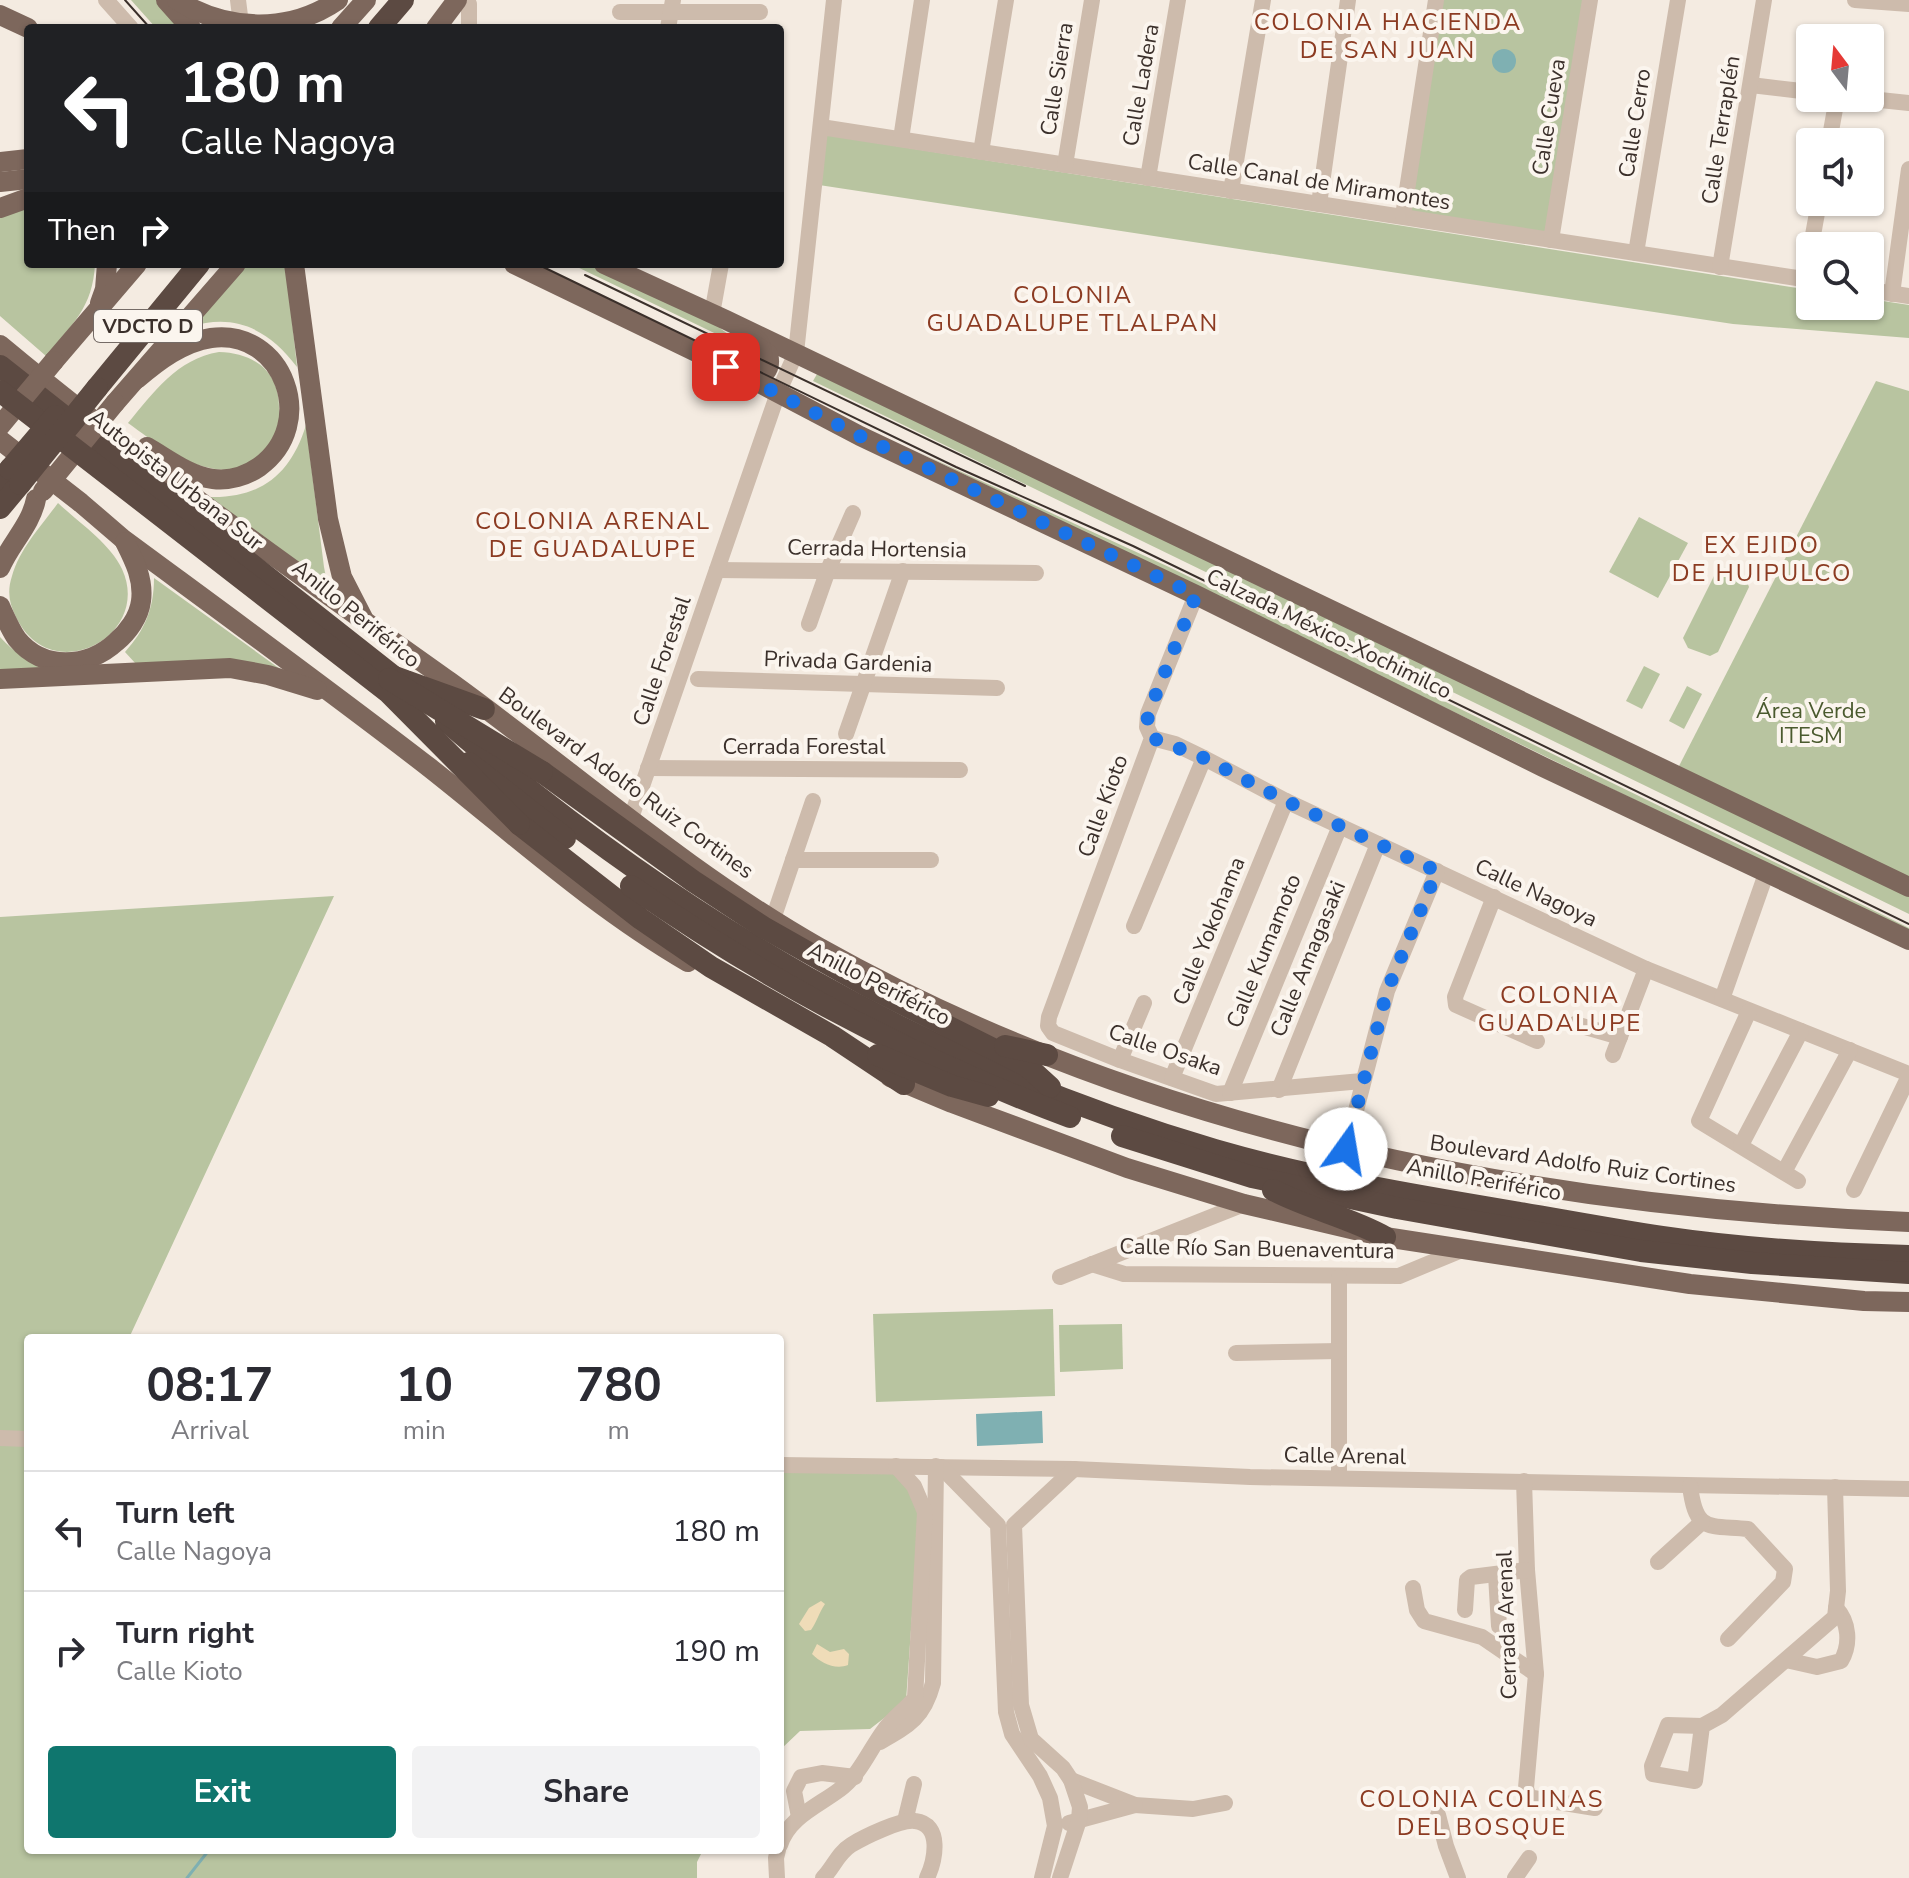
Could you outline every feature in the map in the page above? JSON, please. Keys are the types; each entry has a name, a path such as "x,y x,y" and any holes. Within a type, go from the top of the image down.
{"highway":[{"path":"382,24 403,0"},
{"path":"400,24 420,0"},
{"name":"VDCTO D","path":"0,508 22,485 90,384 178,268"},
{"name":"VDCTO D","path":"90,384 195,268"},
{"name":"Anillo Periférico","path":"0,366 393,684 628,866 726,931 860,1008 1046,1100 1156,1148 1252,1177 1397,1208 1641,1251 1766,1264 1909,1273"},
{"name":"Autopista Urbana Sur","path":"0,376 393,684"},
{"name":"Autopista Urbana Sur","path":"0,391 393,684"},
{"name":"Anillo Periférico","path":"0,399 564,837 675,917 815,1002 963,1073 1220,1152 1416,1195 1663,1237 1791,1250 1909,1256"},
{"path":"393,684 484,709"},
{"path":"393,684 519,824 579,871 711,967 832,1036 904,1084"},
{"path":"393,684 567,788 693,881 763,927 832,967 1027,1066 1042,1078 1046,1100 994,1098 952,1086 832,1036"},
{"path":"943,1024 1010,1048 1050,1044"},
{"path":"1252,1177 1286,1197 1348,1219 1385,1237"}],"main road":[{"path":"166,0 187,24"},
{"path":"177,0 208,16 241,24"},
{"path":"276,24 297,20 338,0"},
{"path":"345,24 366,0"},
{"path":"440,24 466,1"},
{"path":"453,24 466,1"},
{"path":"0,15 24,26"},
{"path":"0,162 24,159"},
{"path":"0,182 24,179"},
{"path":"0,208 24,199"},
{"path":"89,319 105,289 107,268"},
{"path":"0,426 134,268"},
{"path":"0,543 22,485 115,403 233,268"},
{"path":"295,268 328,519 342,577 358,609 374,630"},
{"name":"Calzada México-Xochimilco","path":"522,268 748,377 860,436 1196,595 1543,767 1909,940"},
{"name":"Calzada México-Xochimilco","path":"626,269 714,315 1909,887"},
{"path":"714,315 730,333 768,354 768,370 757,378 748,377"},
{"path":"102,427 133,438 190,472 221,480 246,474 262,465 275,452 288,429 291,404 284,380 261,352 240,340 213,338 196,342 166,357 137,379"},
{"name":"Boulevard Adolfo Ruiz Cortines","path":"0,345 102,427 699,872 819,947 932,1004 1050,1044 1088,1072 1221,1118 1346,1149 1504,1181 1639,1201 1800,1218 1909,1222"},
{"path":"0,440 123,539 343,702 536,856 655,944 861,1063 904,1084 1127,1168 1244,1204 1385,1237 1690,1284 1864,1301 1909,1302"},
{"path":"0,568 6,552 31,516 22,485"},
{"path":"0,606 18,640 48,660 76,663 93,659 125,635 141,603 142,586 136,563 123,539"},
{"path":"108,650 131,673"},
{"path":"0,679 230,668 307,685 343,702"}],"street":[{"path":"106,0 127,24"},
{"path":"238,0 241,24"},
{"name":"Calle Forestal","path":"630,821 778,393 796,353 834,0"},
{"path":"901,139 922,0"},
{"path":"981,152 1006,0"},
{"name":"Calle Sierra","path":"1065,165 1092,0"},
{"name":"Calle Ladera","path":"1148,178 1178,0"},
{"path":"1231,191 1263,0"},
{"path":"1319,204 1348,0"},
{"path":"1403,216 1436,0"},
{"name":"Calle Cueva","path":"1551,240 1590,0"},
{"name":"Calle Cerro","path":"1636,253 1678,0"},
{"name":"Calle Terraplén","path":"1720,267 1764,0"},
{"path":"1855,0 1909,4"},
{"path":"466,1 469,24"},
{"path":"620,12 760,12"},
{"path":"1751,85 1796,90"},
{"path":"1884,100 1909,103"},
{"name":"Calle Canal de Miramontes","path":"821,127 1796,278"},
{"path":"1901,295 1909,169"},
{"path":"714,315 720,268"},
{"path":"809,624 853,513"},
{"name":"Cerrada Hortensia","path":"717,570 1036,573"},
{"path":"846,734 903,571"},
{"name":"Calle Kioto","path":"1050,1044 1049,1017 1152,738 1147,727 1148,714 1196,595"},
{"name":"Privada Gardenia","path":"698,679 997,688"},
{"name":"Calle Nagoya","path":"1152,738 1204,758 1286,801 1646,969 1909,1075"},
{"path":"1134,926 1204,758"},
{"name":"Cerrada Forestal","path":"648,768 960,770"},
{"path":"773,919 813,801"},
{"name":"Calle Yokohama","path":"1172,1078 1286,801"},
{"name":"Calle Kumamoto","path":"1230,1093 1340,826"},
{"name":"Calle Amagasaki","path":"1279,1090 1378,844"},
{"path":"793,860 931,860"},
{"path":"1346,1149 1387,991 1437,871"},
{"path":"1722,999 1767,871"},
{"path":"1494,897 1455,997 1456,1005 1537,1041"},
{"path":"1613,1055 1646,969"},
{"path":"1120,1060 1144,1003"},
{"path":"1749,1011 1699,1121 1791,1176 1850,1050"},
{"path":"1575,1024 1620,1037"},
{"path":"1741,1145 1801,1031"},
{"name":"Calle Osaka","path":"1050,1044 1120,1060 1216,1094 1362,1081"},
{"path":"1854,1190 1909,1075"},
{"path":"1060,1277 1244,1204"},
{"name":"Calle Río San Buenaventura","path":"1092,1264 1124,1274 1399,1276 1465,1249"},
{"path":"1339,1277 1339,1478"},
{"path":"1236,1353 1339,1351"},
{"path":"0,1438 24,1439"},
{"name":"Calle Arenal","path":"784,1465 1909,1489"},
{"path":"784,1838 799,1817 855,1777 886,1728 915,1698 925,1512 914,1486 896,1466"},
{"path":"876,1744 913,1722 927,1706 933,1683 938,1466"},
{"path":"938,1466 1006,1525 1025,1723 1031,1739 1063,1768 1071,1780 1080,1807 1079,1820 1060,1878"},
{"path":"1006,1525 1074,1469"},
{"name":"Cerrada Arenal","path":"1524,1481 1527,1570 1536,1674 1526,1788 1533,1798 1595,1808"},
{"path":"1690,1486 1692,1505 1702,1522 1712,1527 1748,1529 1785,1569 1783,1582 1728,1639"},
{"path":"1702,1726 1722,1715 1835,1617 1835,1487"},
{"path":"1658,1562 1702,1522"},
{"path":"1008,1558 1006,1712 1012,1734 1040,1776 1050,1798 1055,1826 1042,1878"},
{"path":"1465,1610 1467,1580 1527,1570"},
{"path":"1496,1575 1499,1626"},
{"path":"1413,1588 1417,1610 1424,1621 1482,1637 1536,1674"},
{"path":"1786,1660 1817,1667 1841,1661 1846,1652 1847,1636 1845,1618 1836,1608"},
{"path":"799,1817 794,1791 801,1777 822,1773 855,1777"},
{"path":"1071,1780 1135,1805 1193,1809 1225,1803"},
{"path":"905,1821 914,1784"},
{"path":"1055,1826 1135,1805"},
{"path":"1438,1815 1458,1878"},
{"path":"823,1878 850,1845 905,1821 924,1823 931,1832 935,1858 927,1878"},
{"path":"777,1854 777,1878"},
{"path":"1515,1878 1529,1858"}],"green space":[{"path":"131,0 161,0 182,24 152,24"},
{"path":"1441,0 1585,0 1548,236 1406,213"},
{"path":"826,135 1796,288 1796,320 1884,320 1884,301 1909,305 1909,338 1733,324 819,185"},
{"path":"24,207 24,268 94,268 90,292 80,314 46,356 0,316 0,217"},
{"path":"242,268 286,268 297,367 275,343 251,328 222,322 190,327"},
{"path":"579,268 610,268 717,325 768,359"},
{"path":"219,352 243,356 262,366 275,383 280,416 279,431 261,455 244,466 225,470 180,457 128,423 179,369"},
{"path":"817,374 1909,893 1909,914 813,381"},
{"name":"Área Verde ITESM","path":"1876,381 1909,391 1909,882 1678,768"},
{"path":"306,425 327,583 208,497 244,493 271,480 292,457"},
{"path":"916,451 1169,567 1879,913 1909,928 1909,933"},
{"path":"58,503 117,559 128,593 123,615 111,633 94,646 73,652 52,650 32,639 16,617 10,597 10,581 20,556"},
{"path":"1639,517 1688,543 1658,598 1609,572"},
{"path":"1725,567 1745,576 1749,587 1718,652 1710,656 1688,648 1683,638 1717,570"},
{"path":"154,578 294,679 136,664 125,652 147,618"},
{"path":"0,637 22,656 48,670 0,673"},
{"path":"1644,666 1660,674 1642,709 1626,701"},
{"path":"1687,686 1702,694 1684,729 1669,721"},
{"path":"334,896 131,1334 24,1334 24,1438 0,1437 0,917"},
{"path":"1053,1309 1055,1396 876,1402 873,1314"},
{"path":"1122,1324 1123,1369 1060,1372 1059,1325"},
{"path":"0,1443 24,1444 24,1854 701,1854 697,1862 697,1878 0,1878"},
{"path":"784,1471 894,1473 920,1501 906,1701 870,1729 800,1731 784,1746"}],"sand":[{"path":"821,1601 825,1604 815,1623 811,1630 805,1631 799,1624 809,1608"},
{"path":"817,1644 830,1652 844,1649 849,1654 848,1665 833,1666 820,1660 812,1654"}],"water":[{"path":"1504,49 1515,56 1516,61 1509,72 1504,73 1493,66 1492,61 1499,50"},
{"path":"1042,1411 1043,1443 977,1446 976,1414"}],"waterway":[{"path":"187,1878 206,1854"}],"tram line":[{"path":"125,0 146,24"},
{"path":"545,268 956,467 1133,546 1909,924"},
{"path":"585,275 1025,486"}],"district":[{"name":"COLONIA HACIENDA DE SAN JUAN","path":"1388,36"},
{"name":"COLONIA GUADALUPE TLALPAN","path":"1073,309"},
{"name":"COLONIA ARENAL DE GUADALUPE","path":"593,535"},
{"name":"EX EJIDO DE HUIPULCO","path":"1762,559"},
{"name":"COLONIA GUADALUPE","path":"1560,1009"},
{"name":"COLONIA COLINAS DEL BOSQUE","path":"1482,1813"}],"route":[{"path":"726,367 860,436 1196,595 1148,714 1147,727 1152,738 1175,744 1286,801 1437,871 1387,991 1346,1149"}]}
